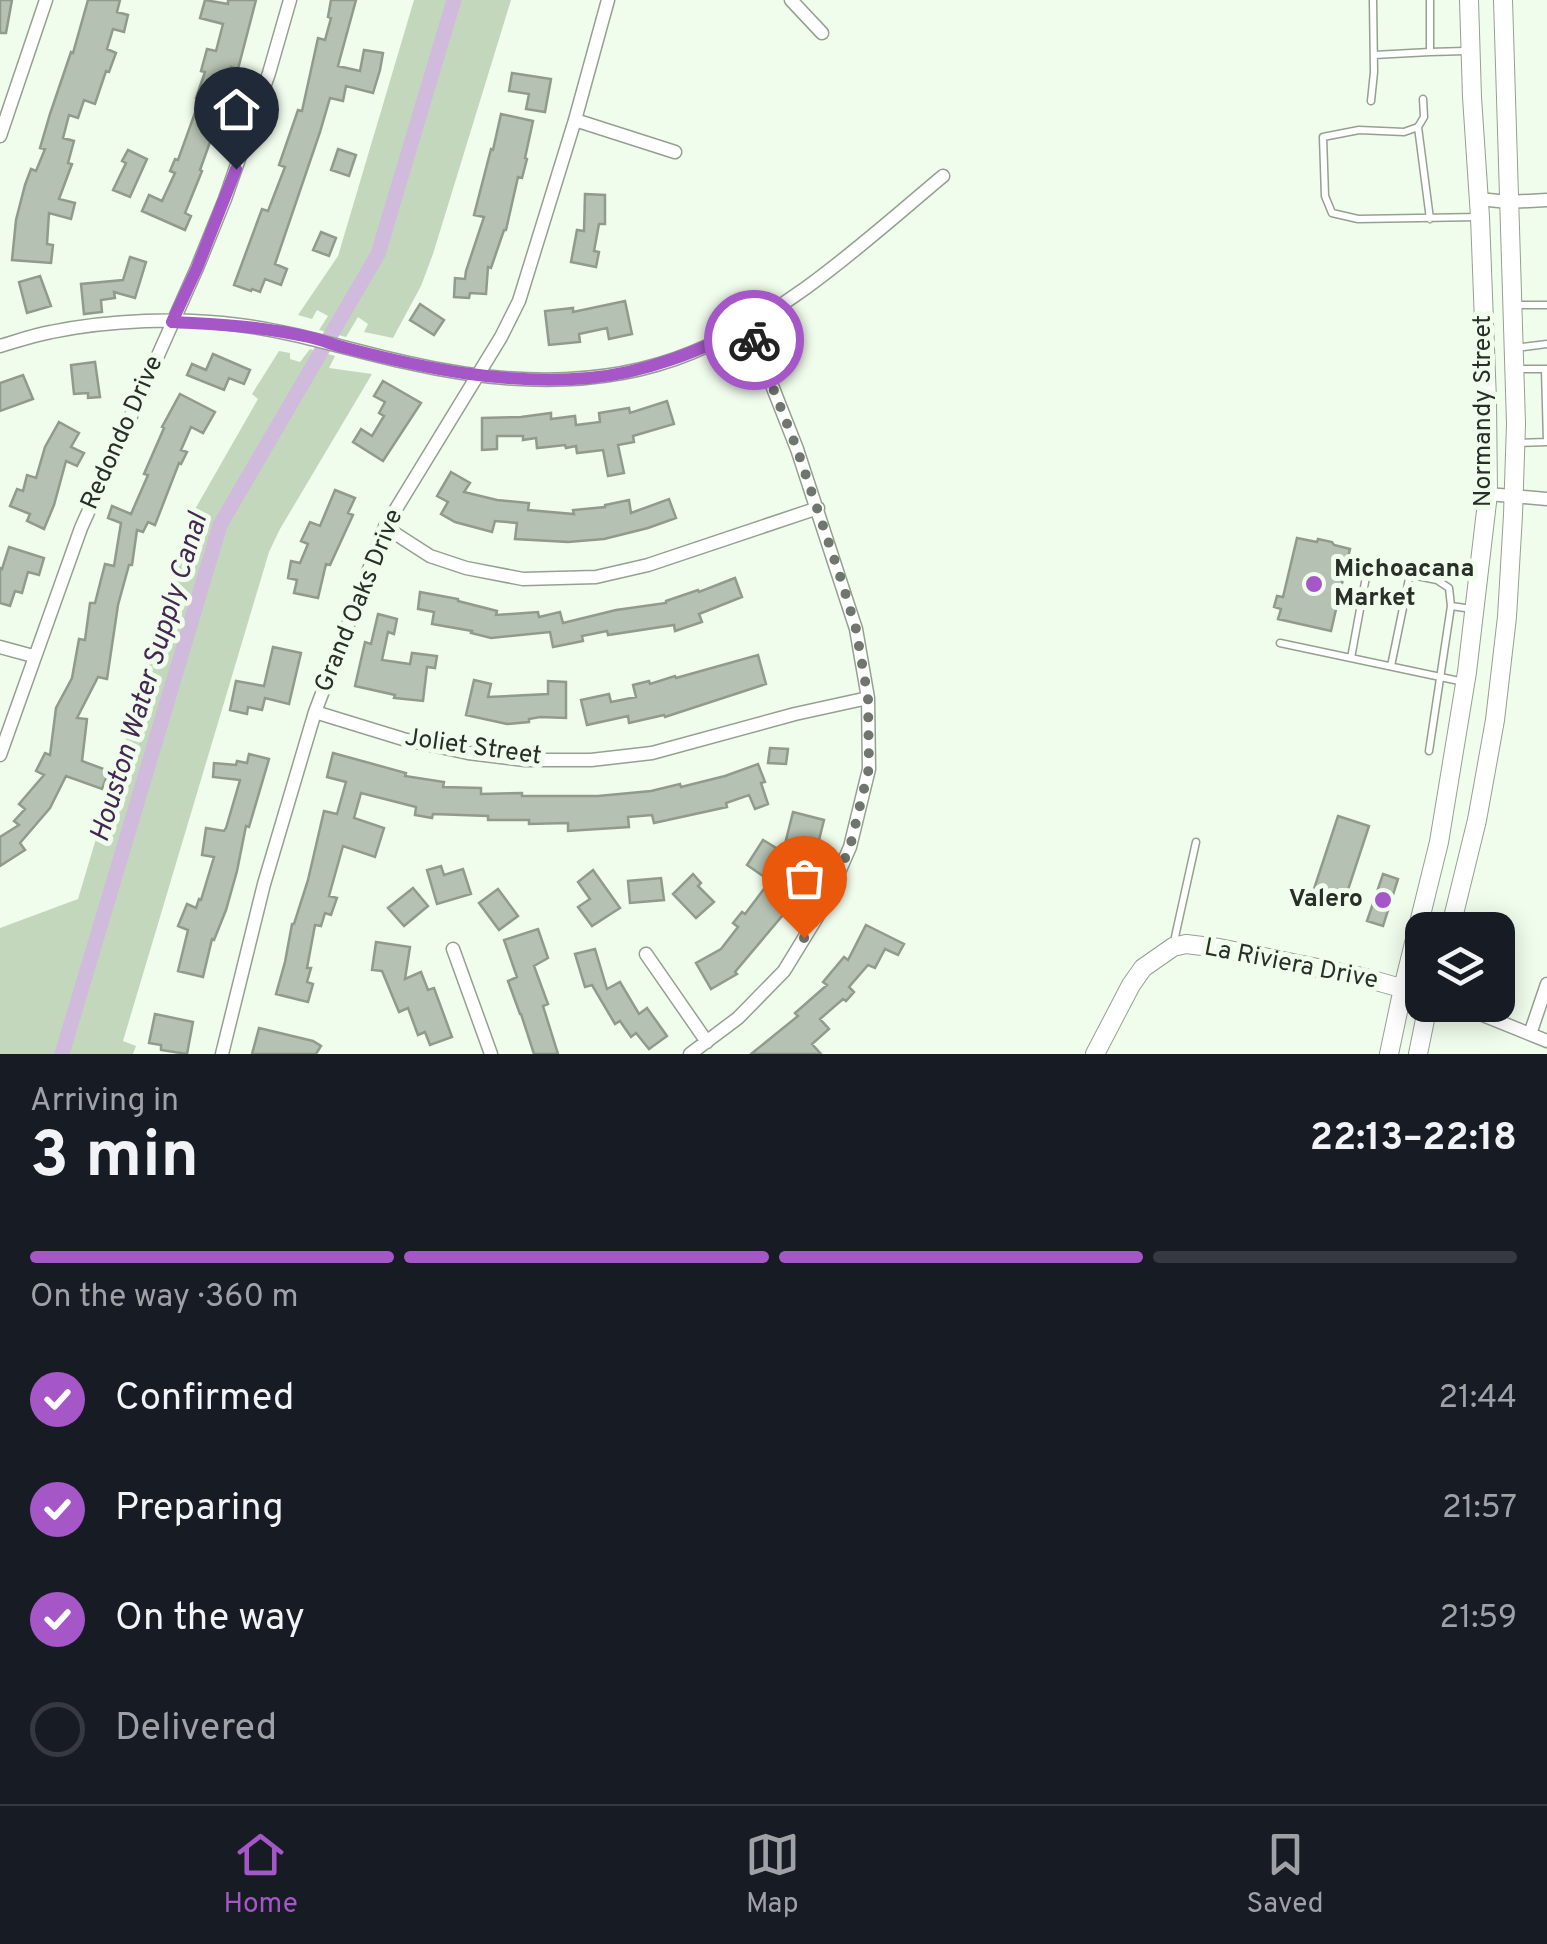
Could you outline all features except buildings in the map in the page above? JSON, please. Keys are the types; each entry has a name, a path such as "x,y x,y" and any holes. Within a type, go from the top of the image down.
{"main road":[{"name":"Normandy Street","path":"1389,1054 1440,842 1488,494 1469,0"},
{"name":"Normandy Street","path":"1455,912 1490,745 1507,617 1516,443 1503,0"},
{"path":"1456,741 1490,745"},
{"name":"La Riviera Drive","path":"1094,1054 1143,968 1173,947 1186,944 1362,976 1405,989"},
{"path":"1418,1054 1425,1022"}],"street":[{"path":"0,136 46,0"},
{"name":"Redondo Drive","path":"0,755 81,528 197,268 241,154 290,0"},
{"name":"Grand Oaks Drive","path":"222,1054 264,884 315,712 384,527 519,301 608,0"},
{"path":"791,0 822,33"},
{"path":"575,120 675,152"},
{"path":"0,346 50,332 137,322 236,324 476,376 531,380 591,378 638,370 688,355 749,327 807,288 943,176"},
{"path":"1480,208 1547,200"},
{"path":"690,1054 738,1018 784,972 825,904 850,847 869,768 868,698 856,629 818,508 749,327"},
{"path":"1488,494 1547,499"},
{"path":"384,527 430,556 466,568 522,578 596,577 648,565 818,508"},
{"path":"0,647 34,656"},
{"name":"Joliet Street","path":"315,712 403,739 468,752 525,760 591,760 652,753 868,698"},
{"path":"453,949 491,1054"},
{"path":"646,954 707,1042"},
{"path":"1530,1034 1547,984"},
{"path":"1500,1022 1547,1041"}],"lane":[{"path":"1371,102 1373,0"},
{"path":"1430,0 1430,52"},
{"path":"1374,55 1470,50"},
{"path":"1422,99 1424,116 1418,127 1430,219"},
{"path":"1418,127 1404,132 1359,130 1323,136 1325,196 1332,213 1358,219 1430,219 1480,208"},
{"path":"1512,305 1547,306"},
{"path":"1514,348 1547,344"},
{"path":"1514,369 1546,369 1547,442 1516,443"},
{"path":"1352,658 1368,566 1437,580 1449,588 1450,606 1429,751"},
{"path":"1391,666 1410,574"},
{"path":"1450,606 1474,610"},
{"path":"1280,643 1465,682"},
{"path":"1173,947 1196,842"}],"green space":[{"path":"414,0 511,0 421,286 393,338 364,332 368,324 358,317 346,337 319,330 328,316 317,310 312,319 298,315 338,256"},
{"path":"310,349 335,356 329,368 372,374 269,552 123,1041 136,1046 133,1054 0,1054 0,928 78,899 194,511 258,399 252,394 279,351 290,353 290,359 300,362"}],"waterway":[{"name":"Houston Water Supply Canal","path":"62,1054 220,525 378,254 454,0"}],"way so far":[{"path":"754,340 797,449 842,582 856,629 868,698 869,768 850,847 825,904 804,938"}],"place":[{"name":"Michoacana Market","path":"1314,584"},
{"name":"Valero","path":"1383,900"}],"route":[{"path":"236,169 172,322 236,324 476,376 531,380 591,378 638,370 688,355 749,327 754,340"}]}
